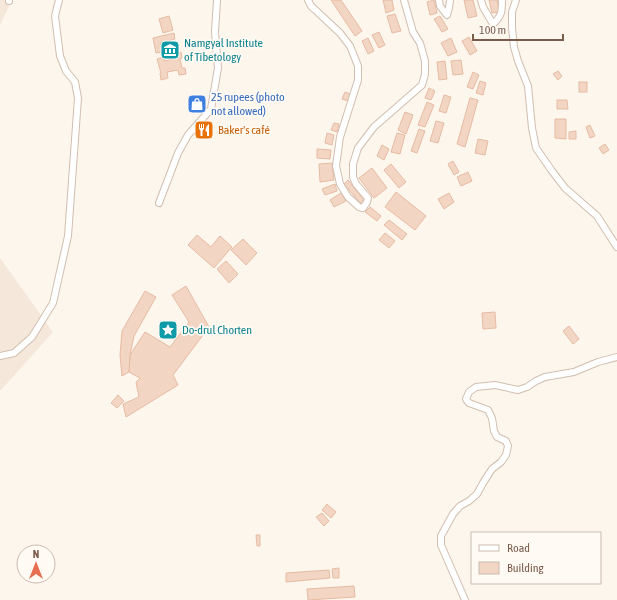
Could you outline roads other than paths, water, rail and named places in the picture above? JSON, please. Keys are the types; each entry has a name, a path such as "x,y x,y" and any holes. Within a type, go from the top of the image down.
{"street":[{"path":"0,356 14,353 32,337 54,303 68,236 78,98 75,82 66,71 60,56 55,16 59,0"},
{"path":"159,203 178,153 188,135 211,109 218,68 215,32 217,0"},
{"path":"308,0 311,6 340,33 350,46 358,66 358,80 340,136 336,166 340,184 348,197 359,207 363,208 368,198 356,184 353,177 353,164 358,148 374,127 422,85 425,74 425,62 420,43 413,32 404,0"},
{"path":"439,0 440,6 447,15 450,8 450,0"},
{"path":"481,0 483,7 493,24 500,18 502,0"},
{"path":"516,0 512,12 514,47 528,86 532,128 536,148 565,188 597,216 617,247"},
{"path":"465,600 441,545 441,536 453,514 460,506 477,494 492,470 501,462 506,455 508,446 506,441 497,437 494,431 492,418 488,410 469,403 466,399 469,392 476,387 495,384 518,390 527,387 545,377 574,372 604,360 617,357"}],"place":[{"name":"Namgyal Institute of Tibetology","path":"170,50"},
{"name":"25 rupees (photo not allowed)","path":"197,104"},
{"name":"Baker's café","path":"204,130"},
{"name":"Do-drul Chorten","path":"168,330"}]}
